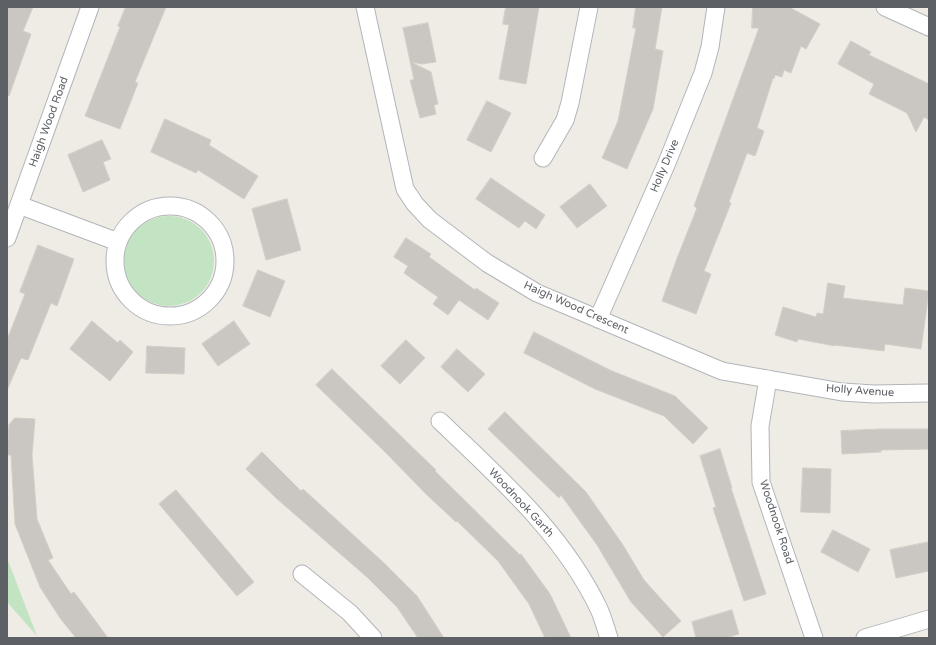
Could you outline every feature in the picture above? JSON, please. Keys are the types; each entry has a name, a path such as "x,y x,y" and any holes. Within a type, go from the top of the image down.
{"street":[{"name":"Haigh Wood Road","path":"7,238 90,7"},
{"name":"Haigh Wood Crescent","path":"365,7 405,189 415,204 430,220 487,264 537,293 722,371 768,379"},
{"path":"543,158 564,120 570,103 589,7"},
{"name":"Holly Drive","path":"598,319 666,165 703,73 710,47 716,7"},
{"path":"885,7 929,27"},
{"path":"19,205 118,242"},
{"path":"172,206 194,212 212,226 223,246 225,269 217,291 200,307 179,316 156,315 136,305 121,287 115,265 118,242 130,222 149,210 172,206"},
{"name":"Holly Avenue","path":"768,379 842,392 874,394 929,394"},
{"name":"Woodnook Road","path":"768,379 760,426 761,482 814,638"},
{"name":"Woodnook Garth","path":"440,421 523,502 553,536 575,567 595,603 609,638"},
{"path":"302,574 350,612 373,638"},
{"path":"865,638 929,619"}],"green space":[{"path":"169,216 186,220 201,229 210,244 214,261 210,278 201,293 186,302 169,306 152,302 137,293 128,278 124,261 128,244 137,229 152,220"},
{"path":"7,558 37,636 7,602"}],"building":[{"path":"7,7 33,7 23,31 31,34 9,96 7,95"},
{"path":"126,7 166,7 135,82 138,83 120,129 85,116 120,27 118,26"},
{"path":"506,7 539,7 526,84 499,79 509,25 503,24"},
{"path":"636,7 662,7 655,49 663,51 653,109 627,169 602,158 618,121 636,28 633,28"},
{"path":"753,7 789,7 820,24 806,49 801,46 791,73 784,70 782,77 775,75 774,79 773,78 757,128 764,131 755,156 747,153 729,202 731,203 704,271 711,274 696,314 662,301 697,208 694,206 759,28 752,28"},
{"path":"428,23 436,62 422,64 411,62 431,72 438,104 434,105 436,114 420,118 410,80 414,80 403,28"},
{"path":"851,41 871,52 869,55 929,84 929,120 924,117 916,132 907,113 869,94 874,84 838,64"},
{"path":"487,101 511,113 491,152 467,140"},
{"path":"165,119 211,140 209,145 258,176 244,199 198,170 196,173 151,152"},
{"path":"102,140 111,159 103,162 110,180 83,192 68,155"},
{"path":"491,178 545,215 536,229 525,221 519,228 476,199"},
{"path":"590,184 607,206 577,228 560,207"},
{"path":"287,199 301,250 266,260 252,209"},
{"path":"406,238 431,254 429,257 475,290 476,288 499,303 488,320 459,300 448,315 433,304 438,297 404,273 408,266 394,257"},
{"path":"38,245 74,259 57,306 51,303 28,360 21,358 7,390 7,340 25,294 20,292"},
{"path":"258,270 285,281 270,317 243,306"},
{"path":"828,283 845,286 843,298 903,305 905,288 929,291 921,349 885,344 884,351 835,346 798,339 797,342 775,335 783,307 816,317 817,313 823,314"},
{"path":"92,321 118,343 120,340 133,352 110,381 70,349"},
{"path":"234,321 250,344 218,366 202,344"},
{"path":"534,332 612,371 675,396 708,428 693,444 664,416 595,389 524,353"},
{"path":"406,340 425,358 400,384 381,366"},
{"path":"147,346 185,348 184,374 146,373"},
{"path":"457,349 485,374 468,392 441,367"},
{"path":"332,369 436,470 435,471 520,555 521,554 550,594 571,638 545,638 529,604 498,561 457,521 456,522 427,495 316,385"},
{"path":"505,412 586,492 623,545 644,580 681,621 663,637 631,602 597,545 561,495 559,498 488,429"},
{"path":"15,418 35,419 32,455 37,519 53,558 48,560 71,594 74,592 108,638 76,638 60,618 40,587 15,524 11,455 7,455 9,425"},
{"path":"929,429 929,449 881,450 881,452 842,454 841,431"},
{"path":"720,449 731,488 766,594 744,601 713,508 716,507 700,456"},
{"path":"262,452 301,491 303,489 384,563 417,596 444,638 418,638 397,607 368,578 276,498 246,469"},
{"path":"803,468 831,469 830,513 801,512"},
{"path":"176,490 254,582 237,596 159,504"},
{"path":"833,530 870,549 858,572 821,552"},
{"path":"929,542 929,571 896,578 890,550"},
{"path":"732,610 739,634 726,638 696,638 692,622"}]}
